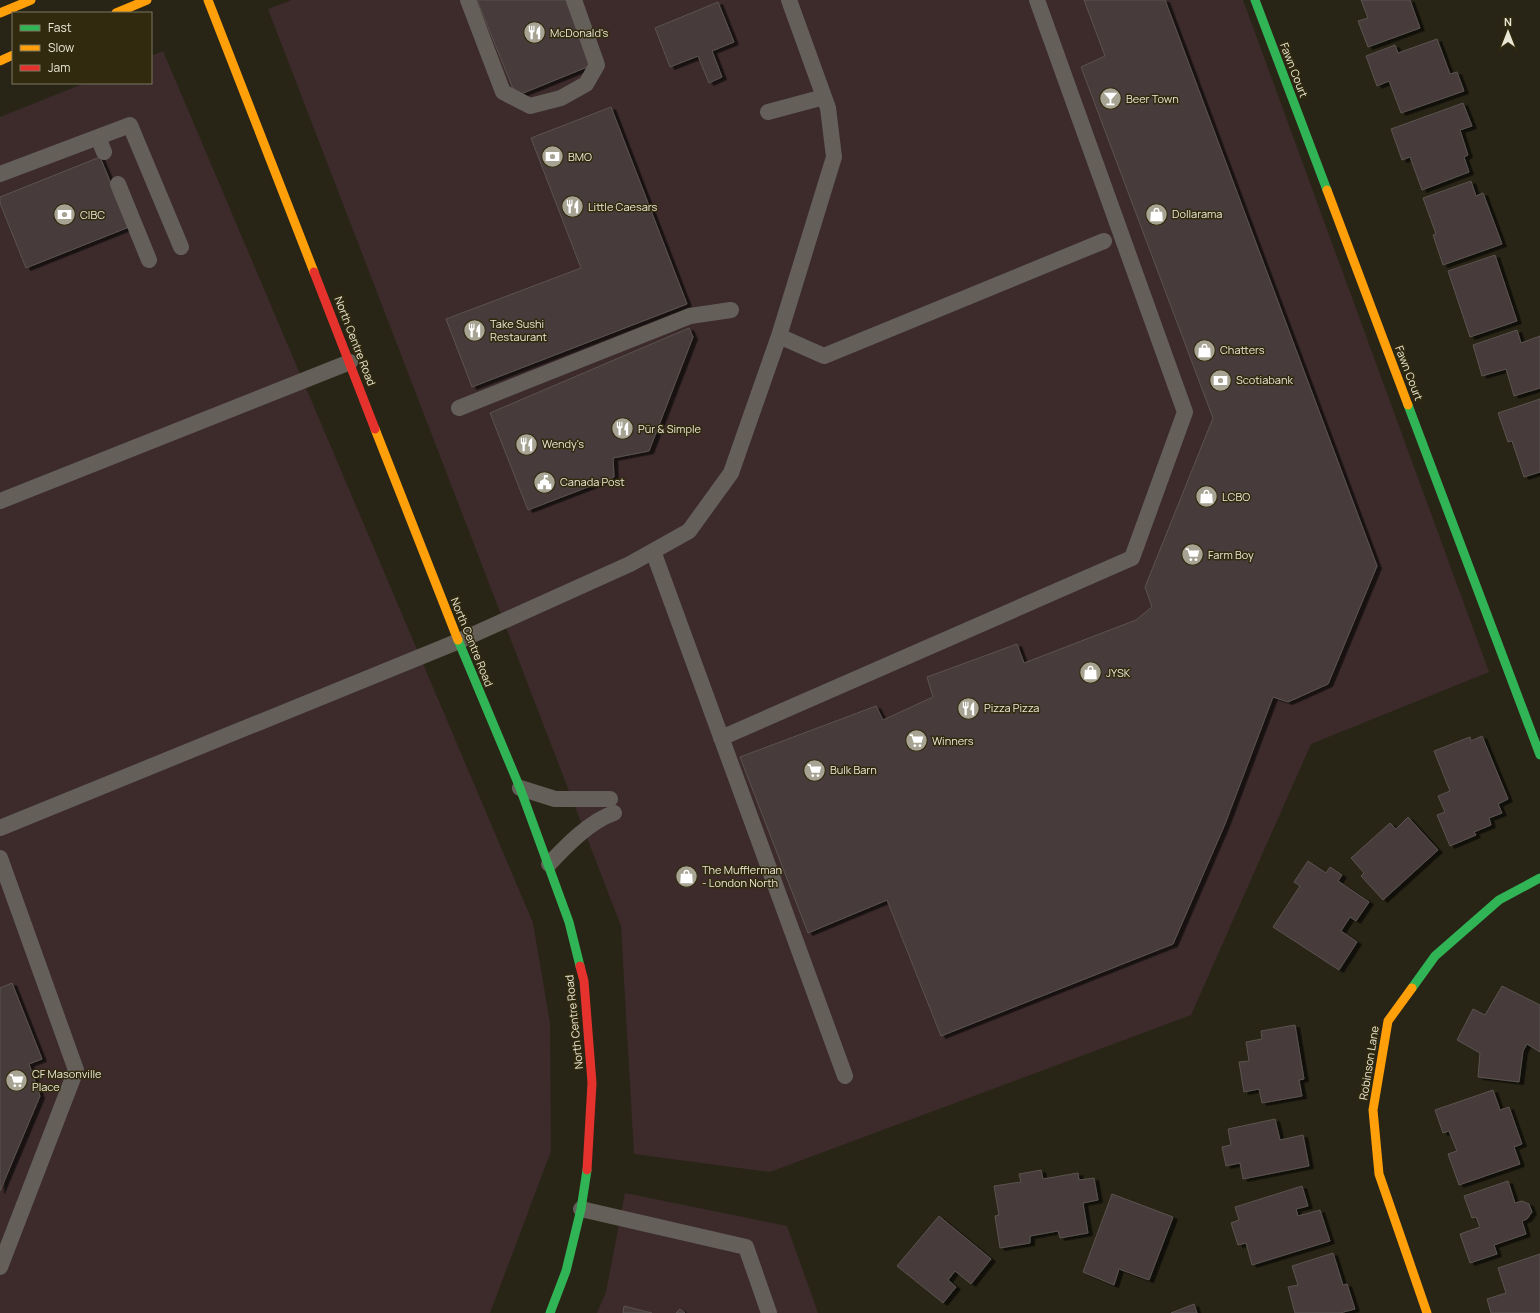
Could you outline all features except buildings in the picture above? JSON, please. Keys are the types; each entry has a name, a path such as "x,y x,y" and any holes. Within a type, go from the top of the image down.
{"street":[{"path":"0,13 31,0"},
{"path":"118,12 147,0"},
{"name":"North Centre Road","path":"208,0 469,669 520,788 569,922 582,974 588,1019 592,1083 588,1162 581,1209 566,1271 550,1313"},
{"name":"Fawn Court","path":"1255,0 1540,755"},
{"path":"0,61 12,56"},
{"name":"Robinson Lane","path":"1427,1313 1379,1174 1373,1110 1388,1021 1435,956 1499,900 1540,878"}],"lane":[{"path":"468,0 503,92 530,106 561,98 586,84 597,65 574,0"},
{"path":"0,828 459,641 630,564 689,531 731,473 779,336 834,157 828,108 789,0"},
{"path":"721,738 1132,558 1185,412 1037,0"},
{"path":"768,112 824,97"},
{"path":"0,174 101,144 130,125 181,247"},
{"path":"118,184 149,260"},
{"path":"779,336 824,356 1104,241"},
{"path":"459,408 690,316 731,310"},
{"path":"0,501 350,362"},
{"path":"653,551 844,1076"},
{"path":"520,788 555,799 612,806 604,817 578,836 549,864"},
{"path":"0,858 76,1070 0,1267"},
{"path":"581,1209 746,1247 769,1313"}],"shaded area":[{"path":"292,0 1243,0 1489,672 1311,744 1191,1015 770,1172 634,1154 621,926 268,9"},
{"path":"163,51 533,923 550,1023 551,1151 490,1313 0,1313 0,117 82,84 152,84 152,56"},
{"path":"625,1193 787,1226 818,1313 597,1313 606,1292"}],"traffic: fast":[{"path":"1255,0 1327,190"},
{"path":"1408,405 1540,755"},
{"path":"458,640 520,788 569,922 580,966"},
{"path":"1412,988 1435,956 1499,900 1540,878"},
{"path":"550,1313 566,1271 581,1209 587,1170"}],"traffic: slow":[{"path":"0,13 31,0"},
{"path":"118,12 147,0"},
{"path":"208,0 314,272"},
{"path":"0,61 12,55"},
{"path":"1327,190 1408,405"},
{"path":"375,429 458,640"},
{"path":"1412,988 1388,1021 1373,1110 1379,1174 1427,1313"}],"traffic: jam":[{"path":"314,272 375,429"},
{"path":"580,966 584,981 592,1083 587,1170"}],"place":[{"name":"McDonald's","path":"535,33"},
{"name":"Beer Town","path":"1110,99"},
{"name":"BMO","path":"553,157"},
{"name":"Little Caesars","path":"572,207"},
{"name":"Dollarama","path":"1157,214"},
{"name":"CIBC","path":"64,215"},
{"name":"Take Sushi Restaurant","path":"474,330"},
{"name":"Chatters","path":"1205,350"},
{"name":"Scotiabank","path":"1221,380"},
{"name":"Pür & Simple","path":"623,429"},
{"name":"Wendy's","path":"526,444"},
{"name":"Canada Post","path":"544,482"},
{"name":"LCBO","path":"1207,497"},
{"name":"Farm Boy","path":"1192,555"},
{"name":"JYSK","path":"1090,673"},
{"name":"Pizza Pizza","path":"968,708"},
{"name":"Winners","path":"917,741"},
{"name":"Bulk Barn","path":"815,770"},
{"name":"The Mufflerman - London North","path":"686,876"},
{"name":"CF Masonville Place","path":"17,1080"}]}
